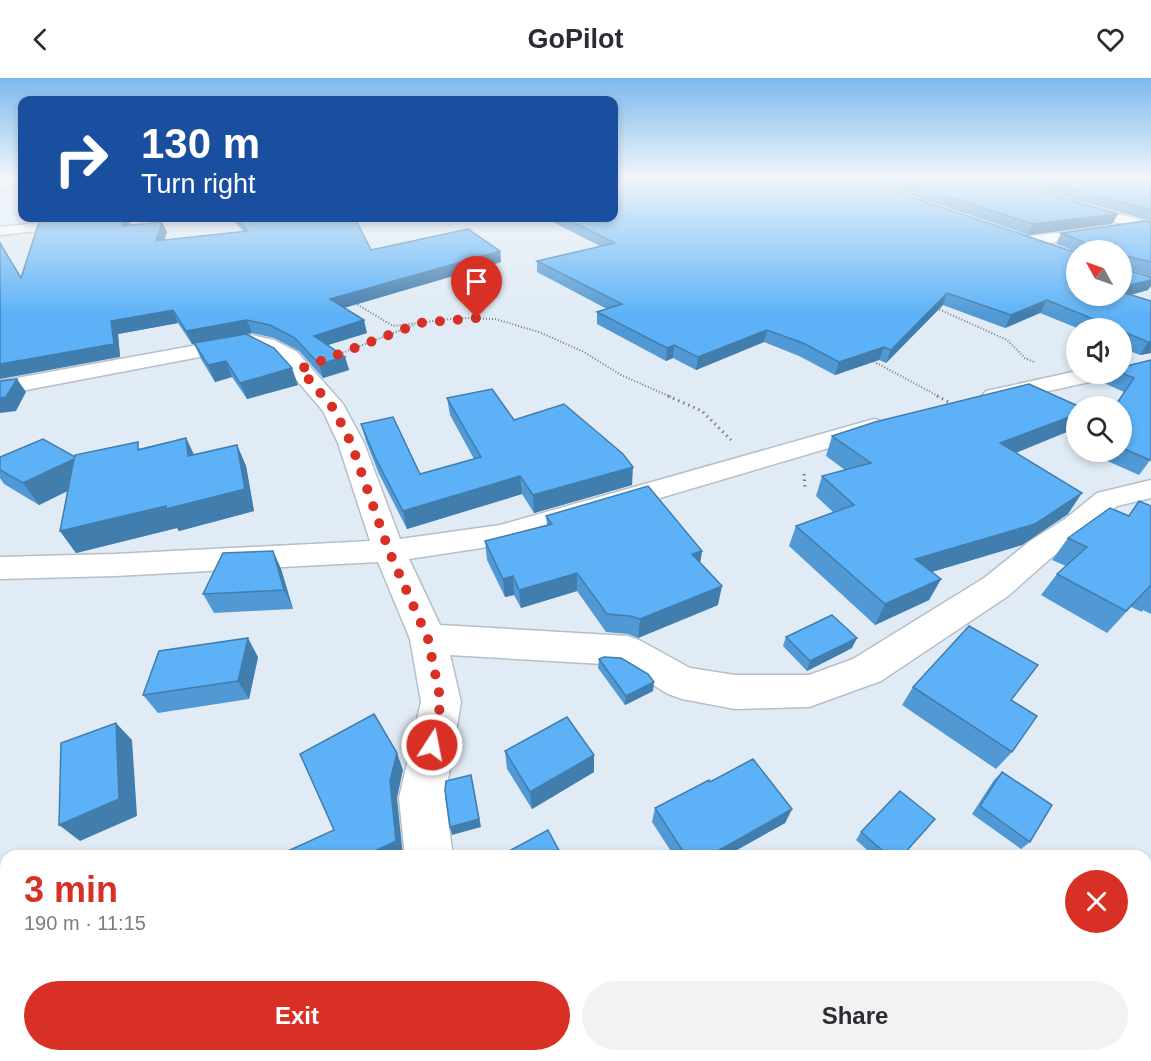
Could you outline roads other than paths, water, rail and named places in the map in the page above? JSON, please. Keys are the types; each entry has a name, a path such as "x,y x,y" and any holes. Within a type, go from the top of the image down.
{"street":[{"path":"0,231 77,223"},
{"path":"1135,223 1150,227"},
{"path":"1056,252 1019,240 1150,227"},
{"path":"0,388 252,341 280,349 300,369 334,409 351,443 389,551 428,639 441,702 422,798 428,850"},
{"path":"955,405 1066,380"},
{"path":"0,568 115,565 389,551 501,535 899,420"},
{"path":"428,639 628,651 682,684 735,692 809,691 867,670 996,587 1041,549 1076,525 1107,499 1151,489"}]}
